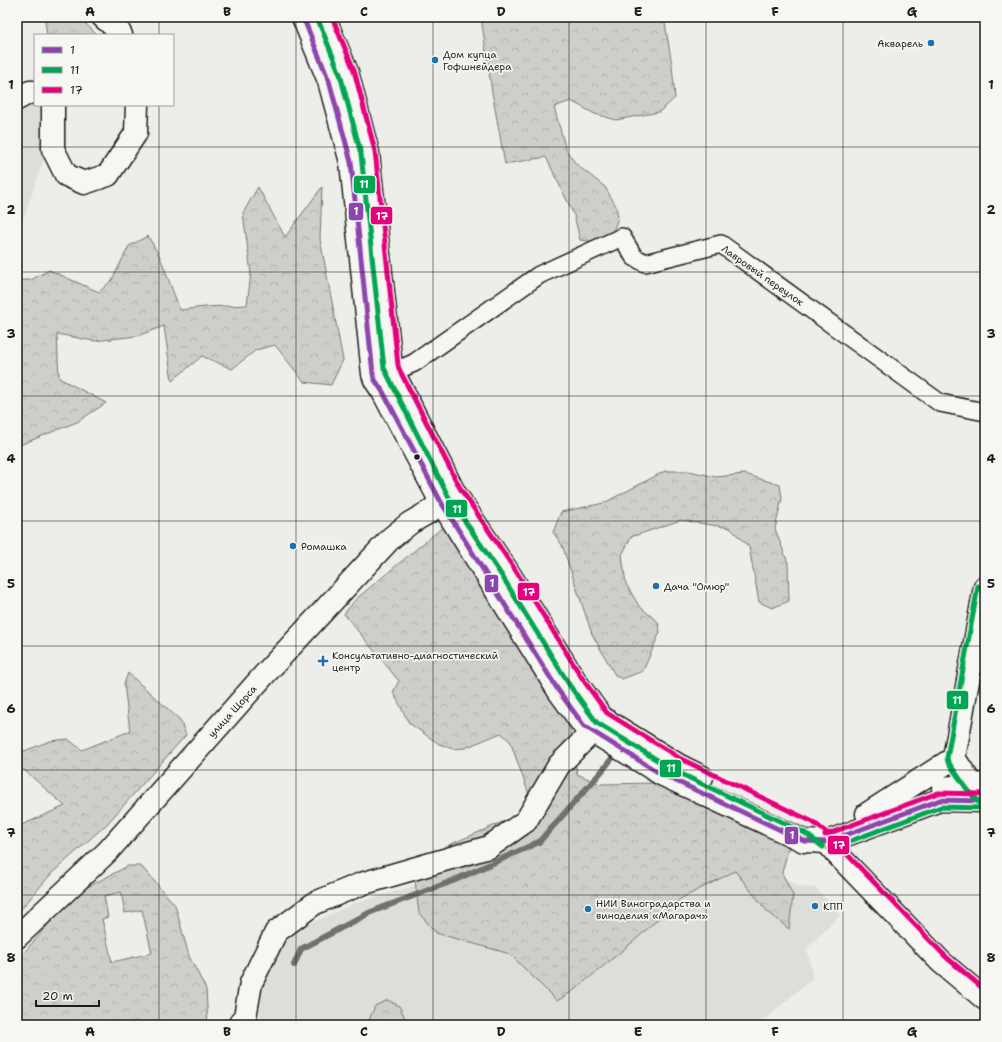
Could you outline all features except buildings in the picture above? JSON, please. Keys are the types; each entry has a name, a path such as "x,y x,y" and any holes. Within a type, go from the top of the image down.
{"main road":[{"path":"103,17 120,34"},
{"path":"303,17 329,81 351,162 373,374 375,380 448,497 508,572 576,682 597,725 809,827 827,842 836,854 941,962 985,999"},
{"path":"324,17 347,72 368,154 390,358 393,372 448,497"},
{"path":"17,100 30,92 34,92"},
{"path":"52,106 53,149 66,175 84,183 108,175 136,133 137,106"},
{"name":"улица Щорса","path":"17,937 108,850 264,675 391,538 448,497"},
{"path":"827,842 867,814 954,758 985,587"},
{"path":"239,1025 245,1017 251,983 276,932 315,903 361,884 489,847 526,821 559,765 597,725"},
{"path":"954,758 982,792"},
{"path":"867,814 929,790 982,792"},
{"path":"827,842 940,800 982,792"}],"street":[{"name":"Лавровый переулок","path":"393,372 414,363 539,275 622,237 634,257 645,263 720,244 940,403 985,412"}],"shaded area":[{"path":"34,100 34,106 44,106 48,147 17,238 17,106"},
{"name":"НИИ Виноградарства и виноделия «Магарач»","path":"747,858 800,887 816,888 840,915 807,948 813,978 758,1025 260,1025 259,1023 261,984 280,937 353,904 488,864"}],"green space":[{"path":"41,17 79,17 96,34 47,34 45,21"},
{"path":"481,17 664,17 672,65 675,98 659,112 616,120 595,114 571,101 554,107 566,150 576,164 605,187 616,206 618,217 613,233 599,242 580,240 574,215 546,157 505,164 492,92"},
{"path":"258,187 285,237 322,187 320,239 343,360 331,385 304,382 275,345 256,350 232,369 202,356 172,381 164,326 137,336 94,341 57,334 59,378 106,403 77,422 17,447 17,280 31,280 49,270 99,292 112,280 129,246 148,236 160,257 180,310 247,305 251,273 243,213"},
{"path":"665,471 689,471 716,477 745,474 780,485 782,498 775,529 788,563 789,601 772,608 759,602 749,547 730,528 681,520 631,537 622,555 626,584 639,606 658,622 660,632 643,671 622,679 615,675 592,634 562,545 553,532 561,512 604,503"},
{"path":"454,518 528,644 570,729 577,774 600,784 658,783 790,842 782,873 793,895 789,929 767,911 735,871 680,899 634,941 573,991 557,1001 510,954 436,933 419,913 414,872 449,845 521,814 531,800 510,741 501,733 465,748 453,749 439,744 409,723 393,692 399,681 344,614 356,599"},
{"path":"128,673 180,720 186,735 108,823 51,874 17,914 17,827 65,806 23,769 17,770 17,750 19,753 50,741 68,739 82,750 130,731 124,684"},
{"path":"128,866 141,866 175,905 189,956 206,989 208,1025 17,1025 17,961 74,894","holes":["121,892 125,913 142,910 152,953 112,962 102,919 108,917 104,896"]},
{"path":"388,1000 399,1006 407,1022 405,1025 367,1025 375,1006"}],"waterway":[{"path":"294,965 301,949 371,912 455,880 539,842 613,757"}],"transit line":[{"name":"1","path":"303,17 329,81 351,162 373,374 375,380 383,392 441,502 558,690 584,726 661,774 804,841 827,842 940,800 985,801"},
{"name":"17","path":"332,17 354,70 375,151 399,369 460,488 514,568 582,678 607,713 681,759 813,822 832,837 946,957 985,990"},
{"name":"11","path":"318,20 340,74 361,154 384,368 448,496 502,576 570,686 597,723 675,771 805,833 823,847"},
{"name":"11","path":"978,586 947,758 948,762 967,789 980,804"},
{"name":"17","path":"825,835 938,793 985,794"},
{"name":"11","path":"829,849 941,807 985,808"}],"place":[{"name":"Акварель","path":"931,43"},
{"name":"Дом купца Гофшнейдера","path":"435,60"},
{"name":"Ромашка","path":"293,546"},
{"name":"Дача \"Омюр\"","path":"656,586"},
{"name":"Консультативно-диагностический центр","path":"323,661"},
{"name":"КПП","path":"815,906"},
{"name":"НИИ Виноградарства и виноделия «Магарач»","path":"588,909"}]}
